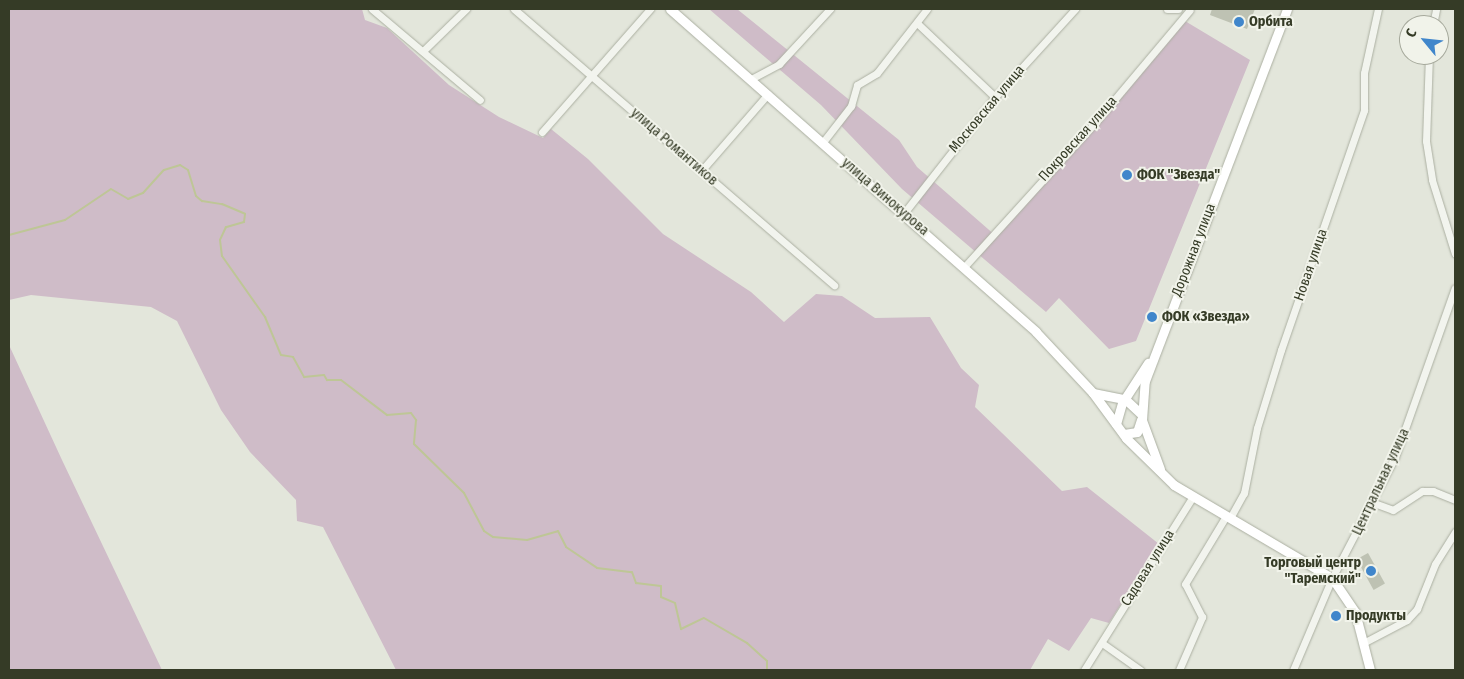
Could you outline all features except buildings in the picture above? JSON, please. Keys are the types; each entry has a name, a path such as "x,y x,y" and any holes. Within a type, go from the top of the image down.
{"main road":[{"name":"улица Винокурова","path":"670,9 965,266 1036,332 1092,393"},
{"name":"Дорожная улица","path":"1155,352 1288,9"},
{"path":"1116,424 1125,399 1155,352"},
{"path":"1124,434 1137,432 1141,417 1142,394 1155,352"},
{"path":"1092,393 1125,399 1141,417 1162,474"},
{"path":"1092,393 1124,434 1162,474 1192,498 1294,552 1332,578 1355,612 1365,642 1370,670"}],"street":[{"path":"372,9 424,50 480,100"},
{"path":"424,50 466,9"},
{"name":"улица Романтиков","path":"514,9 834,286"},
{"path":"542,132 650,9"},
{"path":"751,79 780,64 830,9"},
{"path":"823,142 850,106 857,85 877,73 927,9"},
{"name":"Московская улица","path":"904,212 995,97 1075,9"},
{"path":"1167,9 1178,9"},
{"name":"Покровская улица","path":"965,266 1188,9"},
{"name":"Новая улица","path":"1228,517 1244,493 1257,428 1281,350 1364,110 1364,72 1378,9"},
{"path":"917,23 995,97"},
{"path":"1429,65 1426,141 1432,180 1455,254"},
{"path":"701,171 768,94"},
{"name":"Центральная улица","path":"1293,670 1332,578 1374,503 1408,424 1455,288"},
{"path":"1374,503 1393,510 1422,491 1433,491 1455,500"},
{"name":"Садовая улица","path":"1084,670 1192,498"},
{"path":"1179,670 1202,617 1185,584 1228,517"},
{"path":"1365,642 1407,620 1417,610 1435,564 1455,532"},
{"path":"1102,644 1140,670"}],"shaded area":[{"path":"9,9 362,9 365,20 387,28 449,85 499,117 543,138 551,129 588,159 663,234 751,292 784,322 816,294 842,296 875,318 930,317 961,368 979,385 975,407 1062,491 1087,487 1159,544 1109,623 1091,618 1069,651 1048,639 1030,670 396,670 323,527 297,521 296,500 250,452 221,410 177,321 151,307 31,295 9,300"},
{"name":"ФОК \"Звезда\"","path":"709,9 737,9 899,140 917,167 996,236 1182,23 1185,21 1250,60 1136,341 1109,349 1059,298 1046,312 902,189 821,105"},
{"path":"9,345 62,460 162,670 9,670"}],"waterway":[{"path":"9,235 65,220 111,189 128,199 143,193 164,170 180,165 188,170 196,196 202,201 222,204 245,214 244,222 226,227 220,240 222,256 265,317 281,355 293,357 304,377 324,375 327,380 341,380 387,415 411,413 416,420 414,444 464,493 484,531 493,537 527,540 558,531 566,547 597,568 632,572 636,583 661,586 661,597 675,603 681,629 704,618 747,643 767,661 767,670"}],"place":[{"name":"Орбита","path":"1239,22"},
{"name":"ФОК \"Звезда\"","path":"1127,175"},
{"name":"ФОК «Звезда»","path":"1152,317"},
{"name":"Торговый центр \"Таремский\"","path":"1371,571"},
{"name":"Продукты","path":"1336,616"}]}
